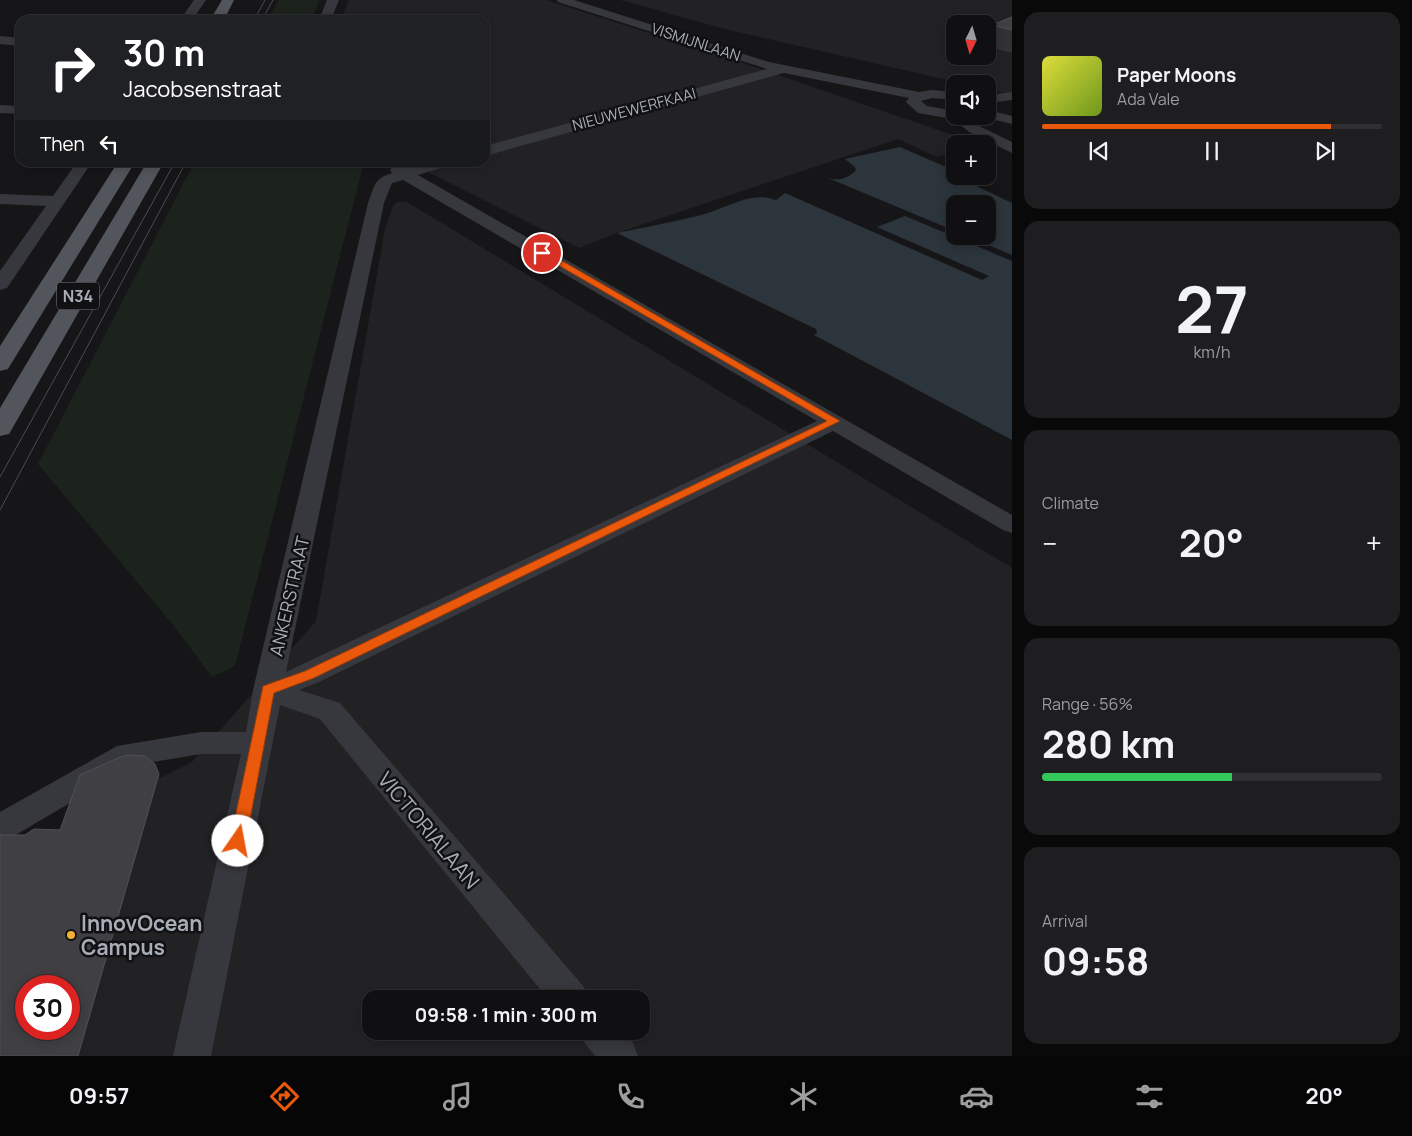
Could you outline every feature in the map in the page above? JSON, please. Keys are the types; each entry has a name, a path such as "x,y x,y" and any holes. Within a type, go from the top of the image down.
{"main road":[{"path":"220,15 228,0"},
{"name":"N34","path":"0,364 124,167"},
{"name":"N34","path":"0,429 153,167"}],"street":[{"path":"190,15 200,0"},
{"path":"327,15 333,0"},
{"name":"VISMIJNLAAN","path":"562,0 783,69 832,78 863,91 916,99"},
{"path":"2,42 15,42"},
{"name":"NIEUWEWERFKAAI","path":"490,150 783,69"},
{"path":"946,95 931,94 916,99 923,110 946,114"},
{"path":"996,98 1012,96"},
{"path":"0,109 15,110"},
{"path":"996,116 1012,120"},
{"path":"969,125 1012,148"},
{"path":"0,284 81,167"},
{"path":"395,168 1012,525"},
{"name":"ANKERSTRAAT","path":"192,1056 259,744 268,690 376,203 385,180 395,168"},
{"path":"0,199 57,201"},
{"path":"268,690 318,670 835,421"},
{"name":"VICTORIALAAN","path":"268,690 330,712 563,990"},
{"path":"0,828 128,754 201,743 259,744"},
{"path":"606,1040 619,1056"}],"shaded area":[{"path":"279,0 320,0 313,15 271,15"},
{"path":"349,0 546,0 758,68 953,135 946,135 946,154 937,157 898,139 617,233 579,248 418,167 490,167 490,15 343,15"},
{"path":"620,0 1012,0 1012,98 1005,93 996,91 996,75 946,75 946,80 729,30"},
{"path":"900,147 946,167 946,185 974,185 995,195 946,195 946,227 828,178 843,178 856,170 845,159"},
{"path":"192,167 363,167 235,666 212,677 174,626 38,464"},
{"path":"785,193 982,280 989,276 877,227 905,216 946,233 946,245 974,245 1012,261 1012,440 814,335 817,333 816,329 617,233 701,215 757,197 776,200"},
{"path":"996,195 1012,203 1012,255 988,245 996,245"},
{"path":"397,202 407,202 1012,568 1012,1056 0,1056 0,858 192,762 316,621 385,229 393,206"}],"building":[{"path":"1012,17 1012,30 996,26 996,23"},
{"name":"InnovOcean Campus","path":"127,755 145,756 155,764 159,774 78,1056 0,1056 0,835 25,835 34,829 60,830 80,775"}],"tram line":[{"path":"257,15 265,0"},
{"path":"265,15 273,0"},
{"path":"0,477 172,167"},
{"path":"0,510 183,167"}],"place":[{"name":"InnovOcean Campus","path":"71,935"}],"route":[{"path":"238,841 259,744 268,690 309,675 835,421 542,253"}]}
